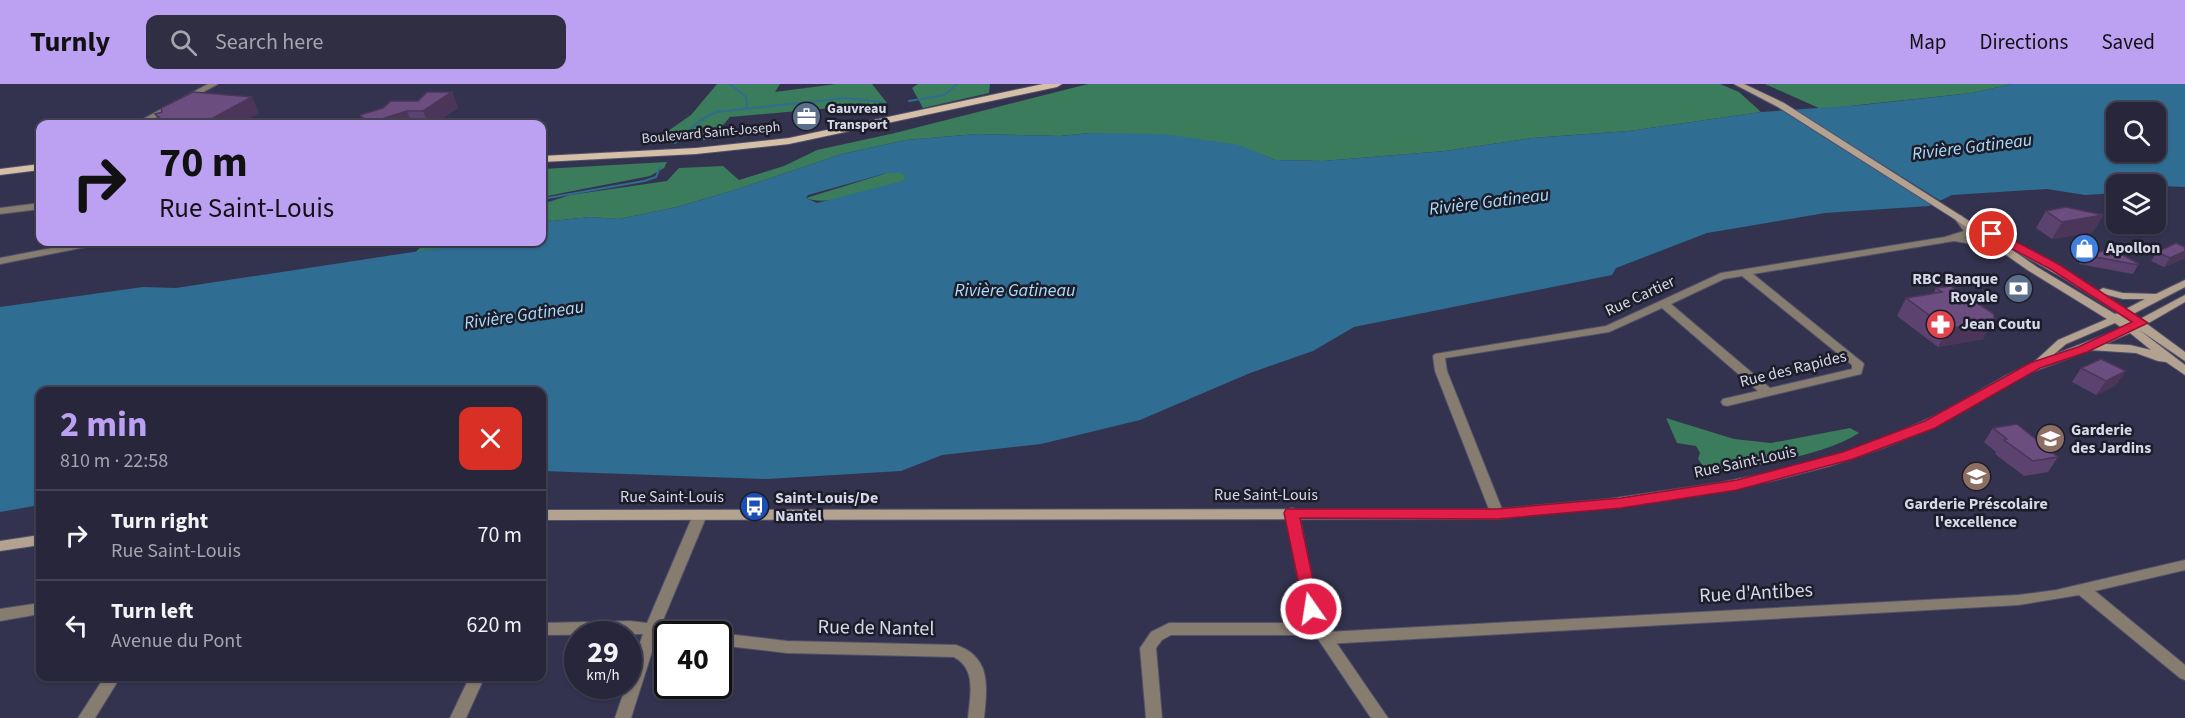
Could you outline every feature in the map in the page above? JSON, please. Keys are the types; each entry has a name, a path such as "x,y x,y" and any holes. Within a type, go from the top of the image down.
{"main road":[{"name":"Boulevard Saint-Joseph","path":"546,159 696,151 789,141 1057,84"},
{"path":"1738,84 1781,105 1959,218 2005,251 2130,328 2185,371"},
{"path":"0,172 36,168"},
{"path":"1959,218 2113,295 2157,296"},
{"path":"2056,268 2127,313 2185,358"},
{"name":"Rue Saint-Louis","path":"546,515 1497,514 1621,503 1737,485 1815,465 1930,424 2035,365 2062,342 2115,319 2185,283"},
{"name":"Rue Saint-Louis","path":"2035,365 2082,350 2141,323 2185,298"},
{"path":"2082,350 2118,346 2135,348 2162,360 2185,376"},
{"path":"0,546 36,541"}],"street":[{"path":"146,120 214,84"},
{"path":"0,211 36,206"},
{"name":"Rue Cartier","path":"1497,514 1441,371 1439,356 1609,329 1721,276 1947,240 1970,232 1959,218"},
{"name":"Rue Cartier","path":"1947,240 1979,242 2005,251"},
{"path":"0,261 76,246"},
{"name":"Rue des Rapides","path":"1726,402 1857,371 1858,364 1743,271"},
{"path":"1664,304 1767,392"},
{"path":"1292,513 1308,598 1323,633 1380,718"},
{"path":"623,718 652,628 700,515"},
{"name":"Rue d'Antibes","path":"1154,718 1148,648 1150,641 1169,629 1323,633 2018,600 2082,589 2185,565"},
{"path":"2082,589 2185,674"},
{"path":"0,615 36,610"},
{"path":"546,629 652,628"},
{"name":"Rue de Nantel","path":"732,641 787,647 956,651 969,658 978,671 976,718"},
{"path":"87,718 111,681"},
{"path":"458,718 476,681"}],"green space":[{"path":"717,84 780,84 775,92 836,84 872,84 887,103 730,117 710,140 655,140 691,115"},
{"path":"918,84 990,84 989,93 923,108 912,88"},
{"path":"1088,84 1720,84 1739,92 1761,112 1629,131 1532,138 1445,151 1323,161 1275,160 1252,151 1090,133 1060,136 977,134 906,140 842,154 677,207 619,219 590,217 552,221 546,219 546,203 570,195 667,181 679,168 723,166 739,180 784,166 817,150 895,133"},
{"path":"1765,84 2012,84 1972,93 1821,109"},
{"path":"667,162 664,168 650,176 546,196 546,169"},
{"path":"887,173 903,173 906,177 904,181 840,199 827,201 806,198"},
{"path":"421,246 457,246 414,254"},
{"path":"1666,418 1734,439 1771,443 1850,428 1859,433 1844,441 1807,454 1709,474 1698,459 1700,453 1696,446 1677,443"}],"water":[{"name":"Rivière Gatineau","path":"2012,84 2185,84 2185,187 2166,186 2166,174 2106,174 2106,194 2085,195 2047,189 1952,195 1929,206 1825,213 1707,233 1616,268 1612,275 1354,327 1313,351 1250,373 1140,420 1041,444 942,455 901,471 767,479 546,471 546,387 36,387 36,506 0,512 0,307 143,287 176,288 453,246 546,246 546,219 552,221 590,217 619,219 677,207 842,154 906,140 977,134 1060,136 1090,133 1163,134 1239,145 1275,160 1323,161 1445,151 1532,138 1629,131 1761,112 1862,105 1972,93","holes":["887,173 903,173 906,177 903,181 817,203 806,198 808,195"]}],"pier":[{"path":"1790,107 1944,203 1935,207 1778,108"}],"building":[{"path":"193,92 252,97 209,120 162,120 155,114 162,112 161,108"},
{"path":"427,92 452,92 423,111 407,111 378,120 366,120 360,115 383,108 391,101 418,101"},
{"path":"2066,207 2103,215 2062,222 2046,211"},
{"path":"2176,243 2185,247 2185,251 2170,258 2157,252"},
{"path":"2112,249 2139,264 2085,255"},
{"path":"1951,286 1994,314 1994,320 1948,329 1906,298 1942,292 1936,288"},
{"path":"2101,359 2126,371 2106,381 2081,368"},
{"path":"2017,424 2058,457 2033,461 2004,440 2007,439 1993,428"}],"waterway":[{"path":"730,84 746,97 747,107"},
{"path":"909,101 945,95 957,84"},
{"path":"675,143 702,119 716,112 846,98 882,102"},
{"path":"546,198 644,181 656,177 660,167"}],"place":[{"name":"Gauvreau Transport","path":"806,117"},
{"name":"Apollon","path":"2085,248"},
{"name":"RBC Banque Royale","path":"2019,288"},
{"name":"Jean Coutu","path":"1940,324"},
{"name":"Garderie des Jardins","path":"2050,439"},
{"name":"Garderie Préscolaire l'excellence","path":"1976,476"},
{"name":"Saint-Louis/De Nantel","path":"754,507"}],"route":[{"path":"1311,609 1292,513 1497,514 1621,503 1737,485 1848,455 1930,424 2035,365 2082,350 2141,323 2056,268 1992,234"}]}
